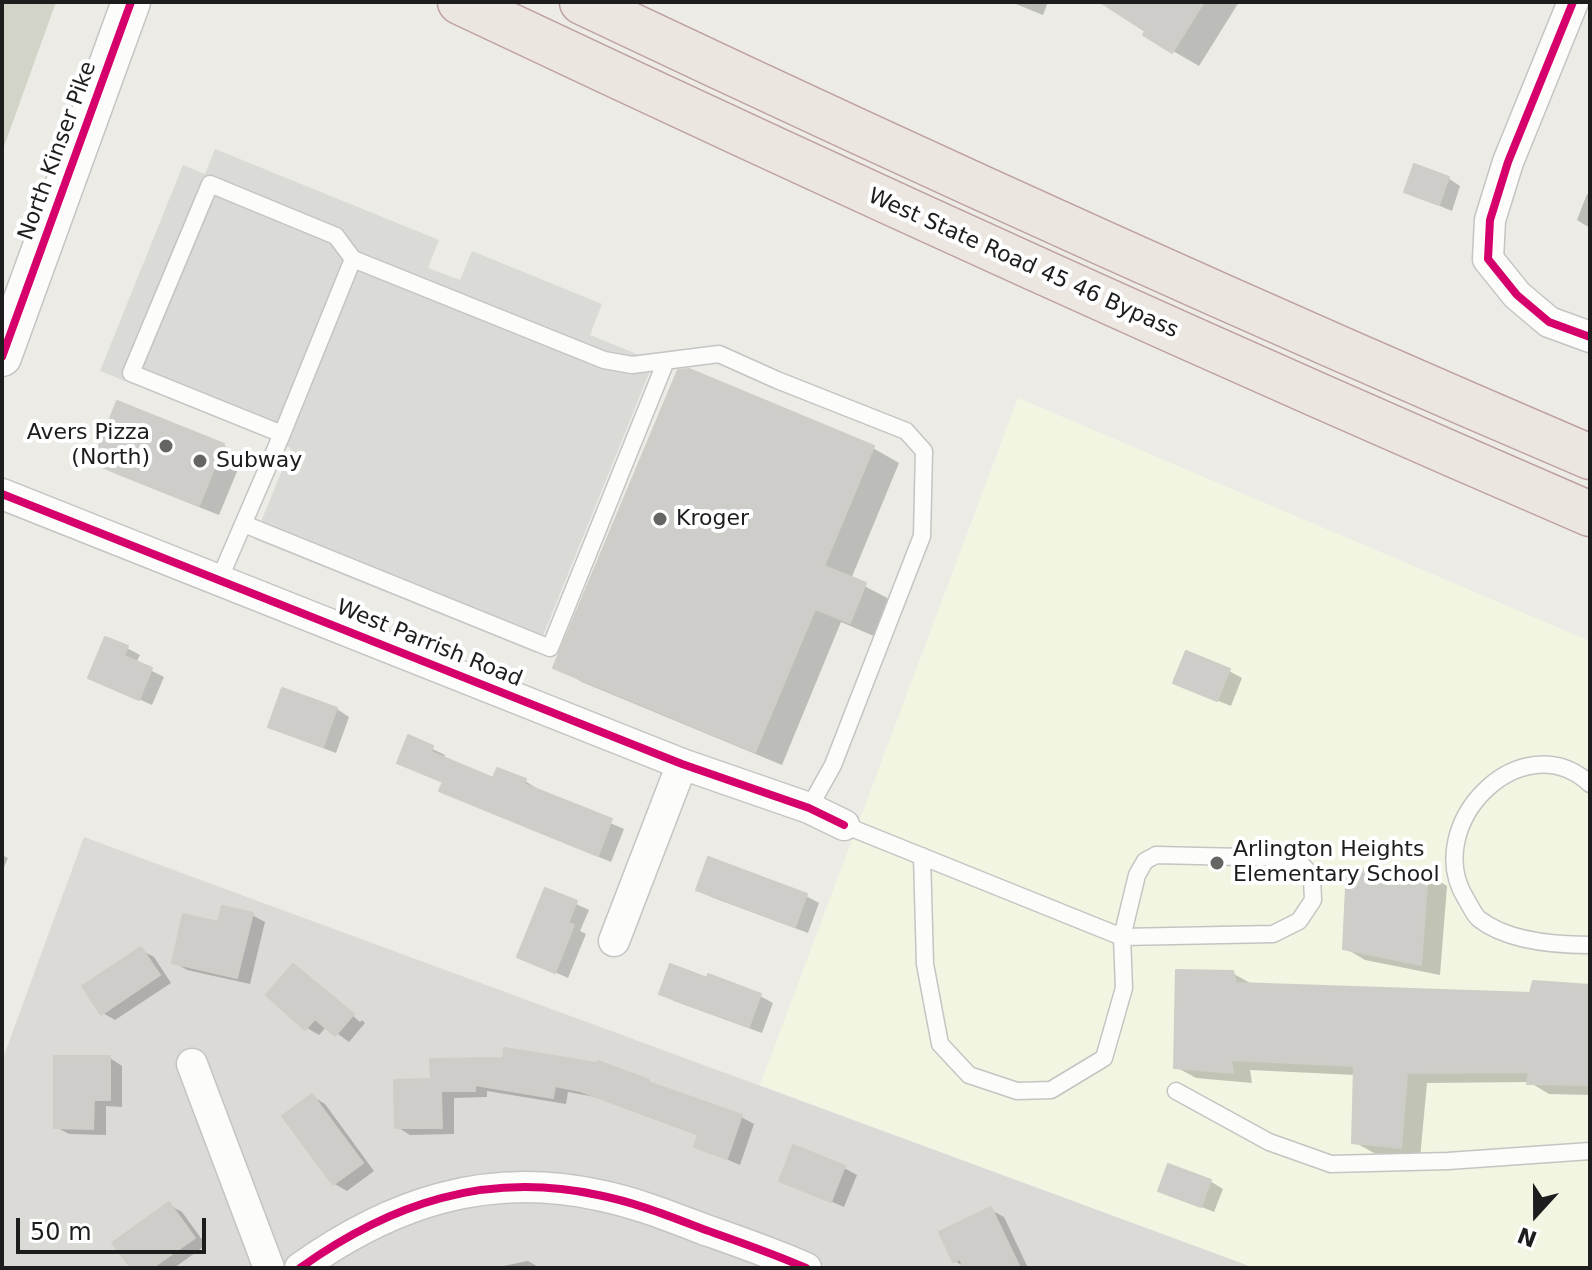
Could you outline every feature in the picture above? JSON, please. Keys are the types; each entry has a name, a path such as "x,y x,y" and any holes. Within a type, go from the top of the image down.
{"highway":[{"name":"West State Road 45 46 Bypass","path":"460,2 905,211 1590,514"},
{"path":"582,2 1133,258 1590,458"},
{"path":"1499,475 1531,461 1590,458"}],"street":[{"name":"North Kinser Pike","path":"2,357 131,2"},
{"path":"1573,2 1508,162 1490,220 1488,259 1517,295 1549,322 1590,337"},
{"name":"West Parrish Road","path":"2,494 682,764 809,808 844,825"},
{"path":"614,941 682,764"},
{"path":"192,1064 269,1268"},
{"path":"300,1268 328,1248 388,1215 445,1196 499,1187 599,1195 655,1211 806,1268"}],"lane":[{"path":"282,434 131,373 210,184 336,236 353,259 604,360 632,365 719,354 906,431 924,451 922,536 833,765 809,808"},
{"path":"219,580 353,259"},
{"path":"244,524 550,648 666,361"},
{"path":"1590,784 1579,774 1540,764 1506,774 1475,799 1455,839 1457,885 1478,919 1524,941 1590,945"},
{"path":"844,825 922,856 1122,937 1273,934 1299,921 1313,900 1313,878 1304,867 1285,858 1156,855 1145,861 1137,875 1122,937 1124,988 1104,1058 1051,1090 1017,1091 969,1075 940,1044 925,964 922,856"},
{"path":"1176,1091 1269,1142 1331,1164 1448,1161 1590,1151"}],"shaded area":[{"path":"2,2 56,2 2,152"},
{"path":"215,149 439,240 428,268 460,280 472,251 602,304 590,335 654,361 536,653 254,539 291,448 100,371 183,165 205,174"},
{"name":"Arlington Heights Elementary School","path":"1018,398 1590,641 1590,1268 1255,1268 760,1085"},
{"path":"84,837 1255,1268 2,1268 2,1061"}],"building":[{"path":"1100,2 1204,2 1172,53"},
{"path":"1414,164 1449,177 1439,205 1404,192"},
{"name":"Kroger","path":"689,369 874,446 824,566 866,583 850,623 815,609 755,752 553,668 678,370"},
{"path":"117,401 224,444 199,506 92,463"},
{"path":"105,637 128,646 124,656 152,668 139,700 88,678"},
{"path":"1186,651 1230,669 1217,701 1173,683"},
{"path":"282,688 337,708 323,747 268,727"},
{"path":"408,735 433,746 431,752 493,778 497,768 526,779 524,784 612,819 598,856 439,791 443,782 397,763"},
{"path":"708,857 807,894 795,927 696,890"},
{"path":"1347,868 1428,872 1421,965 1343,949"},
{"path":"545,888 577,901 568,923 574,925 555,973 517,957"},
{"path":"222,906 253,913 237,978 172,963 183,914 218,922"},
{"path":"141,947 160,975 101,1015 82,986"},
{"path":"293,964 354,1014 335,1036 315,1019 305,1030 266,995"},
{"path":"670,964 707,978 708,974 761,994 749,1027 659,994"},
{"path":"1176,970 1233,971 1236,983 1530,993 1533,981 1590,985 1590,1085 1527,1084 1529,1072 1407,1073 1401,1148 1352,1143 1354,1066 1231,1060 1233,1073 1174,1068"},
{"path":"504,1048 598,1061 742,1115 727,1159 694,1147 698,1134 580,1091 555,1086 553,1098 475,1085 475,1091 441,1091 442,1128 395,1128 394,1080 431,1079 430,1059 503,1058"},
{"path":"54,1056 110,1056 110,1100 94,1100 93,1129 54,1128"},
{"path":"312,1094 363,1163 333,1185 282,1116"},
{"path":"793,1145 845,1166 831,1202 779,1181"},
{"path":"1168,1164 1211,1180 1201,1207 1158,1191"},
{"path":"169,1202 195,1238 152,1268 131,1268 112,1243"},
{"path":"991,1207 1020,1268 964,1268 960,1259 953,1262 939,1232"}],"cycle path":[{"path":"2,357 131,2"},
{"path":"1573,2 1508,162 1490,220 1488,259 1517,295 1549,322 1590,337"},
{"path":"2,494 682,764 809,808 844,825"},
{"path":"300,1268 334,1245 405,1210 478,1190 517,1187 557,1189 625,1201 806,1268"}],"place":[{"name":"Avers Pizza (North)","path":"166,446"},
{"name":"Subway","path":"200,461"},
{"name":"Kroger","path":"660,519"},
{"name":"Arlington Heights Elementary School","path":"1217,863"}]}
